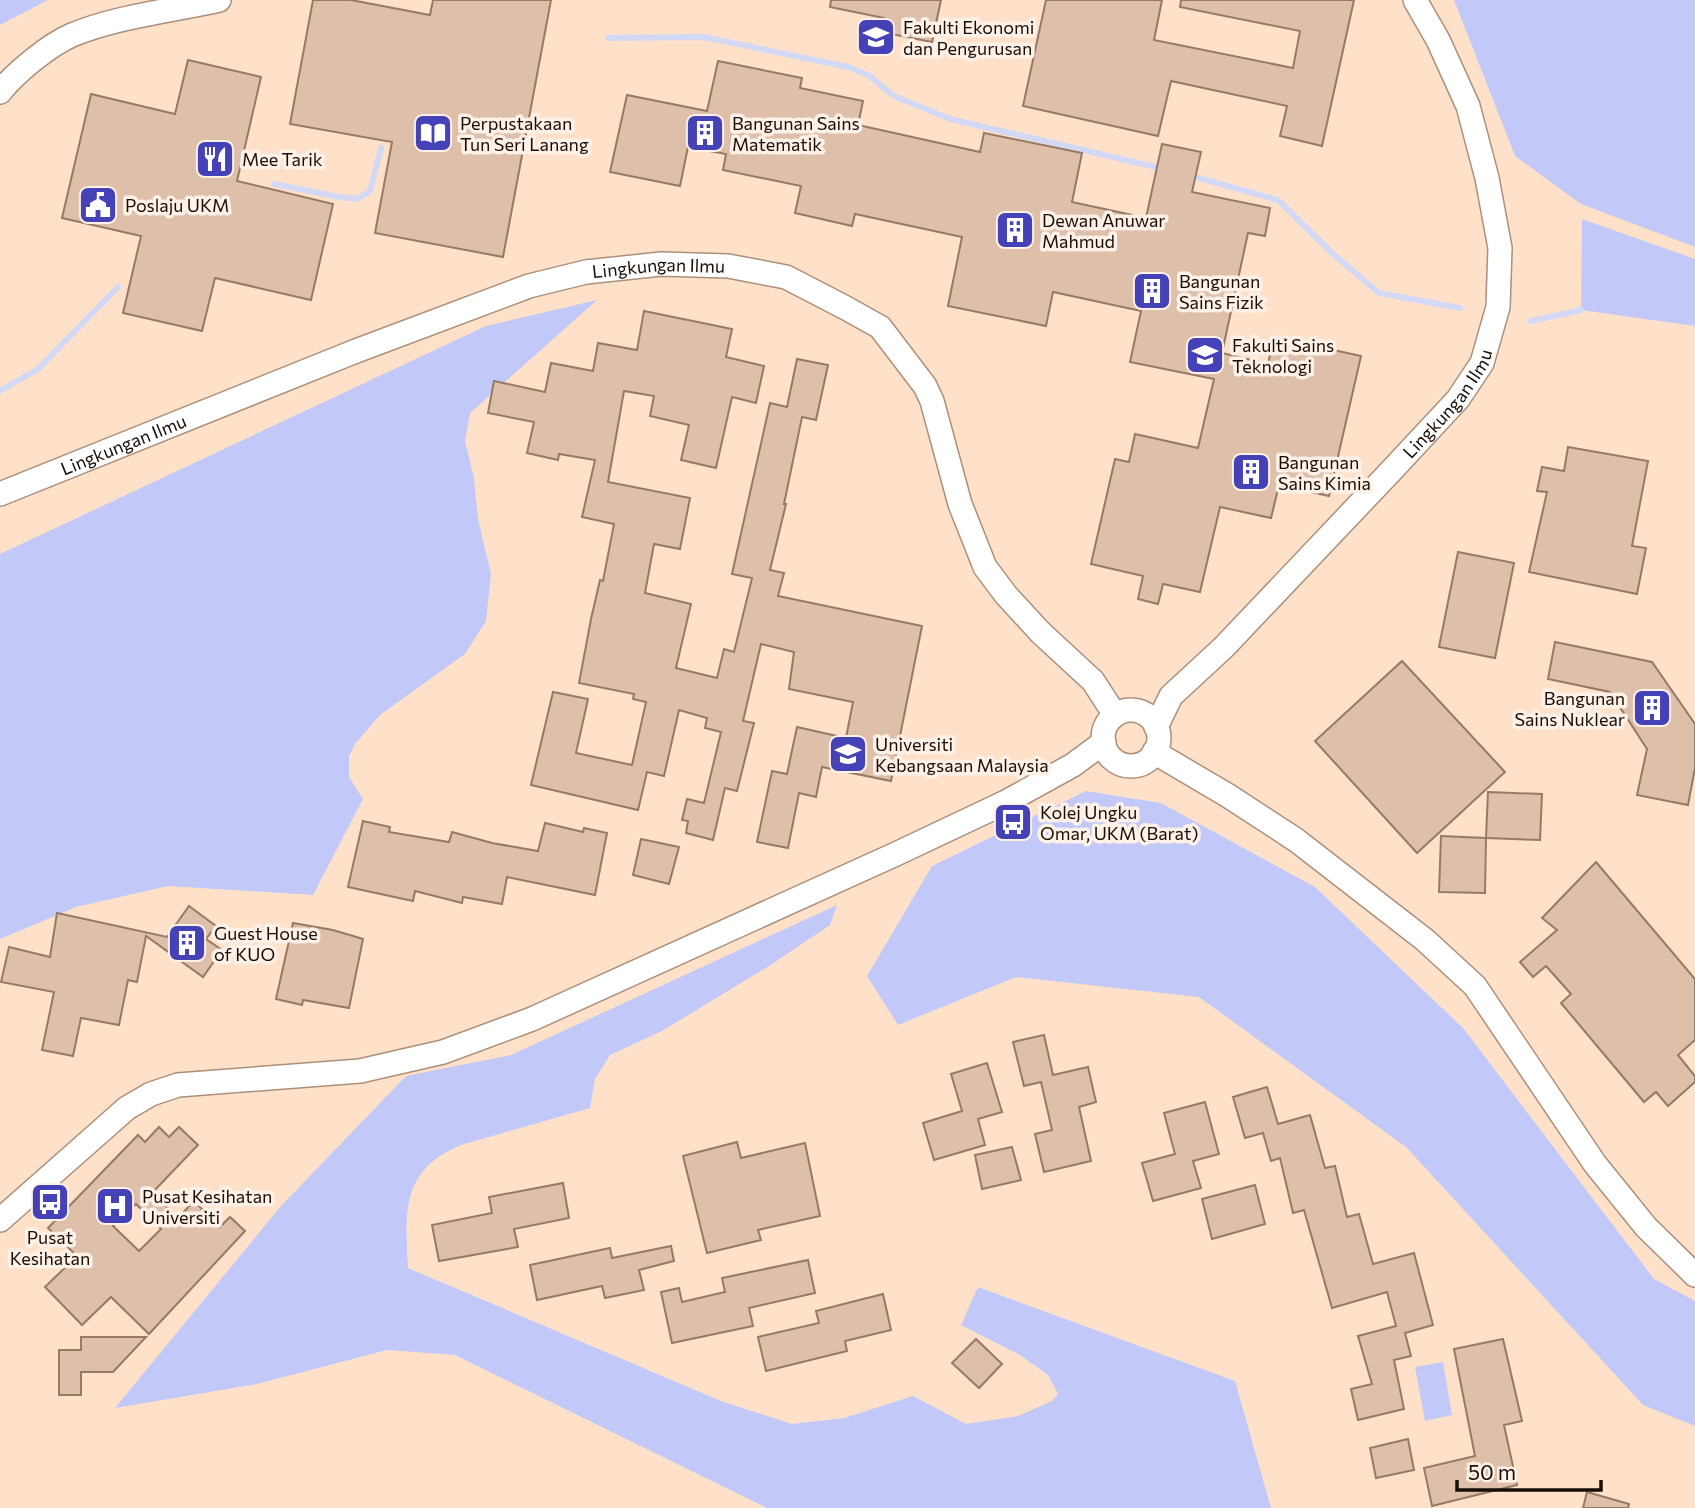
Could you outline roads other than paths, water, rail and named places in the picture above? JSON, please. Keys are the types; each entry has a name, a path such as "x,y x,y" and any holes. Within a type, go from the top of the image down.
{"street":[{"path":"0,92 55,44 72,35 136,17 219,0"},
{"name":"Lingkungan Ilmu","path":"1157,727 1171,696 1224,647 1450,408 1482,363 1498,307 1500,247 1492,201 1468,106 1438,40 1415,0"},
{"name":"Lingkungan Ilmu","path":"0,494 356,351 529,286 586,272 661,264 728,266 786,278 880,327 929,393 960,505 985,567 1006,595 1041,633 1093,681 1115,715"},
{"path":"1130,710 1138,711 1146,714 1157,727 1158,743 1148,760 1130,766 1113,759 1107,751 1104,742 1105,727 1115,715 1130,710"},
{"path":"0,1220 127,1108 151,1094 178,1085 360,1071 443,1052 532,1018 919,844 1006,802 1073,765 1104,742"},
{"path":"1154,752 1296,840 1425,940 1475,986 1595,1164 1646,1227 1695,1275"}],"waterway":[{"path":"608,38 704,37 848,67 868,75 894,96 950,119 1164,169"},
{"path":"274,184 357,199 370,191 381,148"},
{"path":"1188,175 1278,200 1333,254 1379,293 1460,308"},
{"path":"0,391 38,369 118,287"},
{"path":"1531,321 1581,310"}],"place":[{"name":"Fakulti Ekonomi dan Pengurusan","path":"876,37"},
{"name":"Perpustakaan Tun Seri Lanang","path":"433,133"},
{"name":"Bangunan Sains Matematik","path":"705,133"},
{"name":"Mee Tarik","path":"215,159"},
{"name":"Poslaju UKM","path":"98,205"},
{"name":"Dewan Anuwar Mahmud","path":"1015,230"},
{"name":"Bangunan Sains Fizik","path":"1152,291"},
{"name":"Fakulti Sains Teknologi","path":"1205,355"},
{"name":"Bangunan Sains Kimia","path":"1251,472"},
{"name":"Bangunan Sains Nuklear","path":"1652,708"},
{"name":"Universiti Kebangsaan Malaysia","path":"848,754"},
{"name":"Kolej Ungku Omar, UKM (Barat)","path":"1013,822"},
{"name":"Guest House of KUO","path":"187,943"},
{"name":"Pusat Kesihatan","path":"50,1202"},
{"name":"Pusat Kesihatan Universiti","path":"115,1206"}]}
